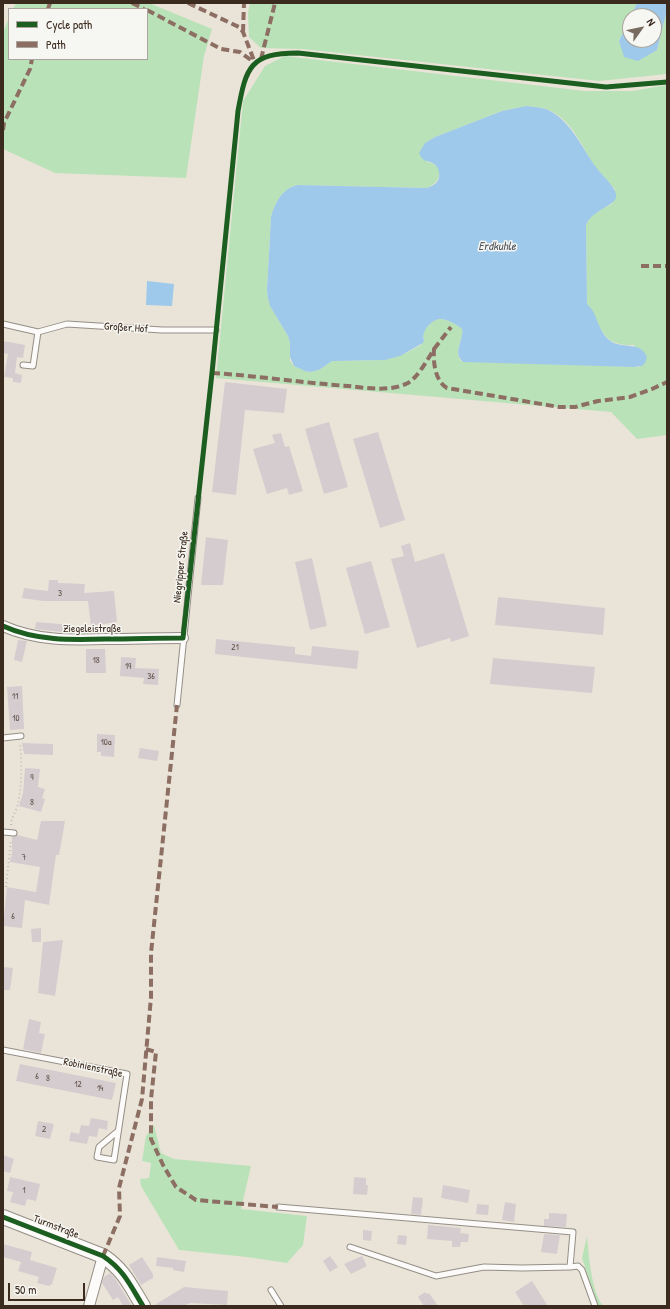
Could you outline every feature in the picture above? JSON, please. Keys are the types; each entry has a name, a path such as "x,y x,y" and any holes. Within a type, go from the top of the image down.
{"street":[{"name":"Ziegeleistraße","path":"3,626 11,630 40,638 183,638"},
{"name":"Turmstraße","path":"3,1217 103,1256 114,1264 122,1273 143,1306"},
{"path":"89,1306 103,1256"}],"lane":[{"name":"Großer Hof","path":"3,324 38,332 67,324 162,330 216,330"},
{"path":"23,365 33,366 38,332"},
{"name":"Niegripper Straße","path":"177,705 198,498"},
{"path":"3,738 20,736"},
{"path":"3,832 13,832"},
{"name":"Robinienstraße","path":"3,1050 127,1074 114,1160 97,1157 99,1147 118,1131"},
{"path":"278,1207 573,1232 570,1267"},
{"path":"350,1247 436,1276 484,1266 522,1268 578,1266 582,1270 595,1306"},
{"path":"271,1290 281,1306"}],"path":[{"path":"6,887 13,832 11,821 18,807 20,791 20,736"}],"green space":[{"path":"16,3 149,3 212,29 204,56 186,178 55,173 3,149 3,32 8,20 8,60 148,60 148,8 14,8"},
{"path":"250,3 637,3 635,8 622,8 622,35 619,41 622,42 622,48 649,48 657,50 658,48 662,48 662,30 667,10 667,74 599,81 302,49 261,48 249,37 248,13"},
{"path":"285,56 585,91 632,91 667,85 667,435 637,439 611,412 216,378 243,101 265,66","holes":["526,106 550,110 567,123 578,137 596,168 615,189 612,204 593,215 586,225 587,304 606,337 618,344 634,345 645,363 639,367 461,361 458,349 462,338 462,329 452,322 440,319 433,321 427,326 421,345 406,353 385,360 332,361 319,370 308,372 294,366 290,361 290,343 288,336 270,306 267,290 271,217 277,202 283,193 298,185 426,188 431,186 438,179 439,170 437,166 427,162 425,143 435,137 502,111"]},
{"path":"154,1125 161,1153 174,1159 251,1166 241,1209 307,1216 303,1245 287,1263 179,1250 141,1186 140,1179 149,1178 151,1163 142,1161 146,1136"},
{"path":"587,1236 593,1282 603,1306 598,1306 582,1258"}],"water":[{"path":"637,3 667,3 667,10 662,30 662,8 635,8"},
{"path":"622,35 622,48 658,48 657,50 638,61 624,57 619,41"},
{"name":"Erdkuhle","path":"526,106 546,109 566,123 577,137 598,170 609,182 616,193 615,200 593,216 586,225 587,304 593,311 605,336 617,344 640,349 647,357 645,363 642,366 634,367 463,362 458,354 462,329 455,324 439,319 432,322 425,330 423,343 400,356 385,360 332,361 319,370 310,372 294,366 290,357 290,343 288,336 270,306 267,290 271,217 277,202 283,193 298,185 426,188 433,186 439,179 439,173 435,165 424,160 419,153 425,143 435,137 502,111"},
{"path":"147,281 174,284 172,306 146,305"}],"building":[{"path":"3,341 25,345 23,358 17,357 15,373 22,375 21,383 13,382 13,378 4,377 8,354 3,353"},
{"path":"225,382 287,389 284,413 245,410 236,495 212,492"},
{"path":"329,422 348,487 324,494 305,429"},
{"path":"378,432 405,520 380,528 353,439"},
{"path":"281,433 285,447 289,446 303,491 289,495 287,488 267,494 253,449 275,443 272,435"},
{"path":"206,537 228,540 223,585 201,585"},
{"path":"410,543 415,562 444,553 469,636 451,642 450,638 417,648 391,559 404,556 401,546"},
{"path":"312,558 327,626 310,630 295,562"},
{"path":"371,561 390,627 365,634 346,568"},
{"path":"49,580 58,580 58,583 85,584 84,593 114,591 117,622 91,626 88,601 43,601 22,598 24,588 48,591"},
{"path":"498,597 605,608 603,635 495,625"},
{"path":"36,622 71,625 71,633 35,629"},
{"path":"216,639 295,647 295,654 311,656 312,646 359,651 357,669 215,654"},
{"path":"18,640 27,641 22,662 14,660"},
{"path":"86,649 105,649 106,673 86,673"},
{"path":"121,657 136,658 135,668 159,669 158,685 143,684 144,678 120,676"},
{"path":"493,658 595,667 592,693 490,684"},
{"path":"22,686 24,729 10,730 7,687"},
{"path":"97,734 115,735 114,757 101,756 101,752 97,752"},
{"path":"22,743 53,744 53,755 24,754"},
{"path":"140,748 159,751 157,761 138,758"},
{"path":"25,768 40,769 38,787 45,789 42,798 45,799 41,812 19,806 23,793"},
{"path":"41,821 65,821 59,855 56,855 49,905 25,900 22,928 3,926 7,887 36,892 40,867 10,862 12,853 12,837 17,835 37,840"},
{"path":"41,928 41,942 32,942 31,929"},
{"path":"63,940 55,996 38,993 43,942"},
{"path":"3,967 13,968 10,990 3,990"},
{"path":"29,1019 41,1022 39,1033 45,1034 41,1053 23,1049"},
{"path":"20,1064 116,1083 112,1100 16,1081"},
{"path":"91,1118 108,1121 107,1130 99,1128 97,1137 89,1136 87,1144 69,1141 71,1132 79,1134 81,1125 89,1126"},
{"path":"38,1121 54,1124 50,1139 35,1136"},
{"path":"3,1155 14,1159 10,1173 3,1171"},
{"path":"10,1177 40,1184 36,1201 27,1199 25,1206 10,1202 13,1192 7,1191"},
{"path":"354,1177 366,1178 366,1185 368,1185 367,1195 353,1194"},
{"path":"443,1185 470,1190 468,1203 441,1198"},
{"path":"413,1197 423,1198 421,1215 411,1214"},
{"path":"505,1202 516,1204 514,1222 502,1220"},
{"path":"477,1204 489,1205 488,1215 476,1214"},
{"path":"549,1213 567,1214 566,1227 544,1226 544,1219 549,1219"},
{"path":"428,1225 461,1228 460,1233 469,1234 468,1242 461,1242 460,1247 452,1247 452,1241 427,1239"},
{"path":"363,1230 372,1231 371,1241 363,1240"},
{"path":"544,1234 560,1235 557,1254 541,1252"},
{"path":"398,1235 407,1236 406,1245 397,1244"},
{"path":"3,1244 32,1252 30,1260 57,1268 52,1284 49,1286 37,1283 39,1277 18,1271 21,1262 3,1257"},
{"path":"330,1256 338,1267 330,1272 323,1261"},
{"path":"362,1256 367,1266 351,1274 344,1264"},
{"path":"142,1257 153,1274 153,1278 141,1285 129,1265"},
{"path":"157,1257 186,1261 184,1272 173,1270 173,1268 156,1266"},
{"path":"110,1273 132,1306 123,1306 118,1297 113,1300 102,1283 104,1277"},
{"path":"532,1281 548,1306 524,1306 515,1292"},
{"path":"184,1287 228,1291 227,1305 190,1303 184,1306 153,1306"},
{"path":"425,1292 427,1294 429,1293 438,1306 424,1306 418,1297"}],"marked path":[{"path":"48,8 50,3"},
{"path":"132,3 142,8"},
{"path":"188,3 239,27 243,32 255,63"},
{"path":"243,32 244,3"},
{"path":"261,59 275,3"},
{"path":"148,11 221,49 240,52 255,63"},
{"path":"3,130 4,123 30,69 32,60"},
{"path":"641,266 667,266"},
{"path":"434,349 451,327"},
{"path":"212,373 363,388 394,388 412,380 422,368 434,349 434,360 437,376 447,388 559,407 575,407 598,401 630,397 667,382"},
{"path":"103,1256 120,1216 119,1188 142,1099 151,997 151,953 177,705"},
{"path":"146,1049 156,1052 151,1099 151,1139 163,1165 176,1187 196,1200 278,1207"}],"cycle path":[{"path":"3,626 15,631 41,637 80,640 183,638 212,373 238,111 244,83 248,73 260,60 270,56 298,53 606,87 667,82"},
{"path":"3,1217 103,1256 121,1272 143,1306"}]}
